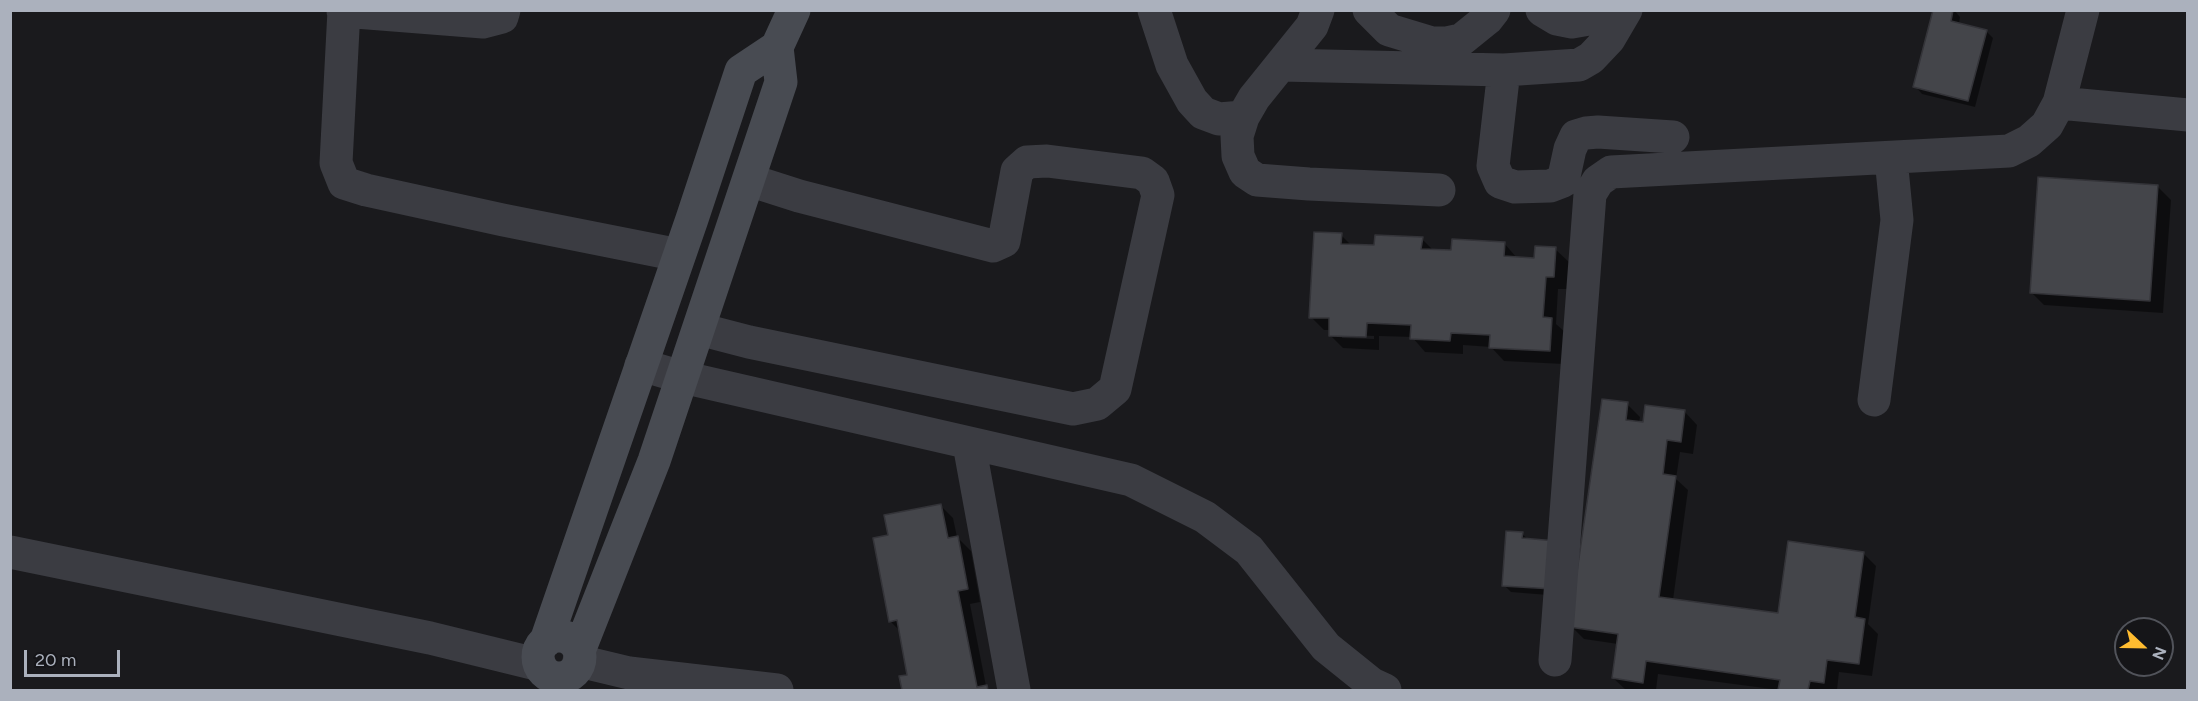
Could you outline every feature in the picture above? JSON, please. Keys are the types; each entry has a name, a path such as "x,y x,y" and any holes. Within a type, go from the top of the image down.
{"street":[{"path":"504,10 502,17 483,22 344,11 336,163 344,183 366,190 503,220 679,255"},
{"path":"559,668 654,461 781,82 777,47 794,10"},
{"path":"1154,10 1172,65 1192,101 1203,113 1219,119 1243,117"},
{"path":"1318,10 1312,26 1254,98 1243,117 1237,136 1238,156 1245,172 1257,180 1439,190"},
{"path":"1369,10 1389,30 1432,43 1447,43 1461,40 1474,31 1494,10"},
{"path":"1542,10 1557,19 1572,22 1589,20 1596,10"},
{"path":"1281,65 1504,70 1579,65 1591,58 1609,39 1626,10"},
{"path":"1555,660 1590,194 1598,181 1611,172 2009,152 2029,141 2047,125 2059,103 2083,10"},
{"path":"559,668 641,365 741,71 777,47"},
{"path":"1504,70 1493,166 1500,182 1515,187 1550,186 1563,181 1569,149 1576,136 1586,132 1673,137"},
{"path":"2059,103 2187,115"},
{"path":"1874,400 1897,220 1891,158"},
{"path":"699,329 749,342 1073,408 1097,404 1115,389 1158,195 1153,181 1142,173 1047,160 1027,162 1017,171 1004,241 993,246 800,196 749,180"},
{"path":"641,365 682,377 1131,480 1205,517 1249,550 1326,647 1369,688"},
{"path":"969,444 1014,690"},
{"path":"10,552 430,638 559,668 629,673 777,690"}],"building":[{"path":"1933,10 1953,10 1951,21 1987,30 1968,101 1913,87"},
{"path":"2038,177 2158,185 2150,301 2030,293"},
{"path":"1314,232 1342,233 1341,244 1374,245 1375,235 1423,237 1421,249 1451,250 1452,239 1505,242 1504,256 1534,258 1535,246 1556,247 1554,277 1546,277 1543,317 1552,318 1550,351 1489,348 1490,335 1451,333 1450,341 1410,339 1411,325 1367,323 1366,337 1329,336 1329,318 1309,318"},
{"path":"1602,399 1628,402 1626,420 1643,422 1645,405 1685,410 1681,442 1667,440 1663,474 1676,476 1659,597 1778,613 1788,541 1864,552 1855,617 1865,619 1859,664 1827,660 1824,683 1810,681 1808,690 1778,690 1780,680 1646,661 1643,683 1612,678 1618,634 1569,627"},
{"path":"941,504 948,538 958,536 968,589 958,591 977,687 987,685 988,690 902,690 899,676 907,675 897,620 889,622 873,538 888,535 884,515"},
{"path":"1506,531 1523,532 1522,538 1556,541 1553,589 1502,586"}]}
